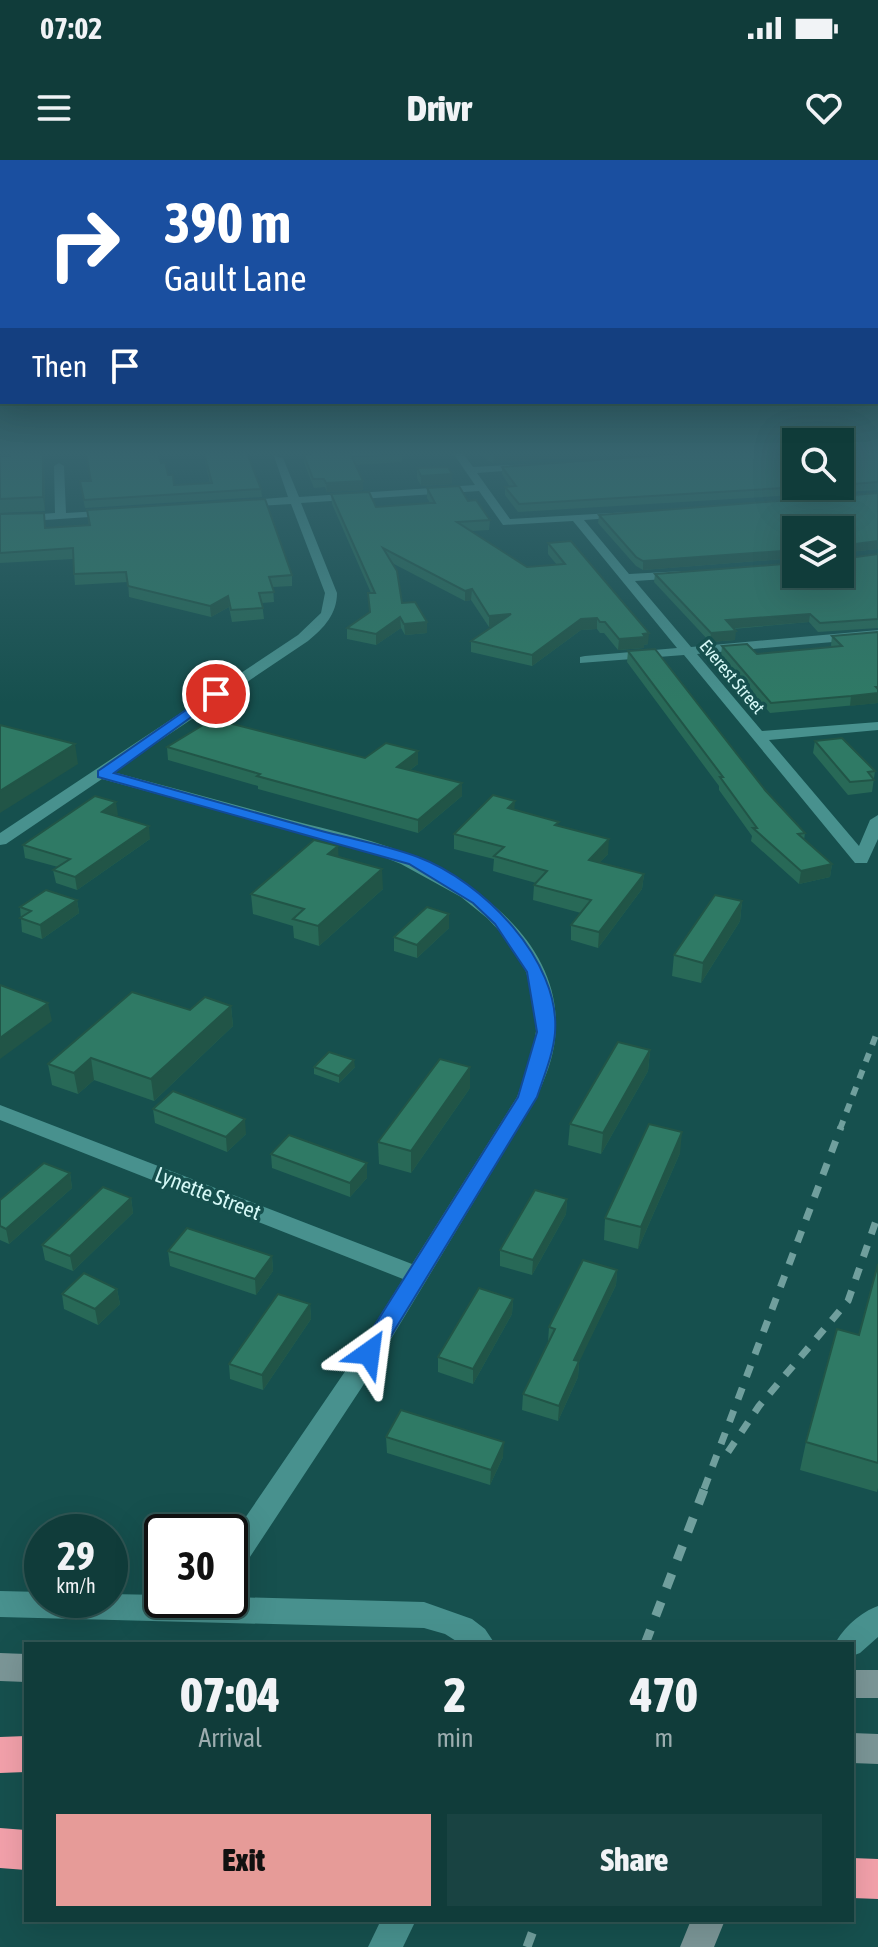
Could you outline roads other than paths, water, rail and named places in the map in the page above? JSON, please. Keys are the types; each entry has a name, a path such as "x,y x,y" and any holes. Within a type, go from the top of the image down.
{"highway":[{"path":"0,1755 24,1754"},
{"path":"0,1848 24,1850"},
{"path":"854,1878 878,1879"}],"main road":[{"path":"0,1667 24,1668"},
{"path":"854,1684 878,1684"},
{"path":"854,1748 878,1749"},
{"path":"697,1947 707,1922"}],"street":[{"path":"0,840 303,638 324,619 332,599 331,593 310,536"},
{"name":"Everest Street","path":"591,536 861,859 878,820"},
{"path":"626,578 689,573"},
{"path":"585,660 878,634"},
{"path":"758,736 878,726"},
{"path":"103,774 414,861 478,900 501,921 536,972 545,1012 546,1032 537,1072 527,1097 353,1380 248,1536"},
{"name":"Lynette Street","path":"0,1112 416,1275"},
{"path":"0,1604 144,1605"},
{"path":"248,1607 424,1615 451,1621 479,1642"},
{"path":"852,1642 878,1619"},
{"path":"385,1947 398,1922"}],"railway":[{"path":"840,1129 878,1030"},
{"path":"704,1489 841,1127"},
{"path":"728,1452 759,1406 848,1301 878,1215"},
{"path":"646,1642 705,1487"},
{"path":"527,1947 536,1922"}]}
